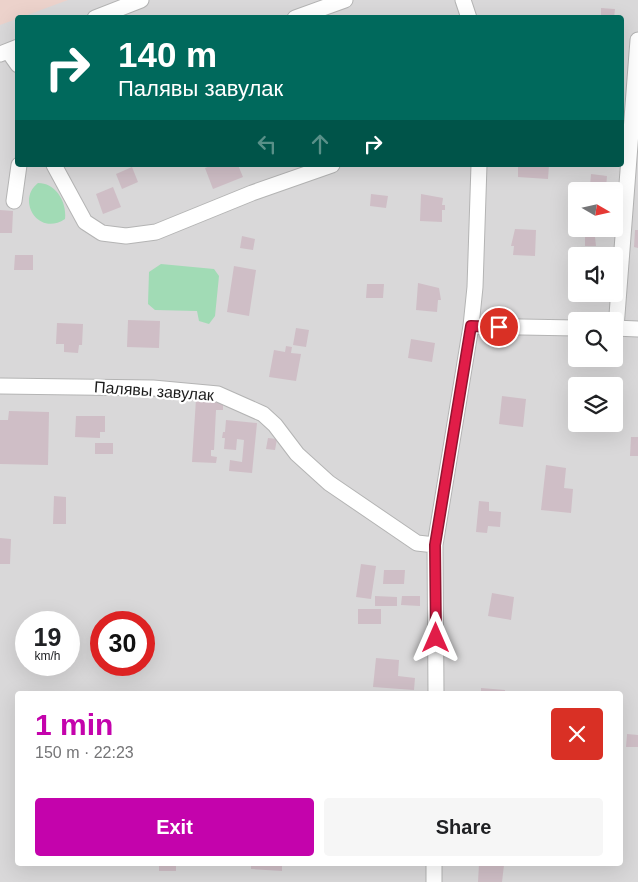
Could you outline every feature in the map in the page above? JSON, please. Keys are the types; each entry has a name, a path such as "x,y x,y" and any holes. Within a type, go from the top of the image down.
{"street":[{"path":"103,15 141,0"},
{"path":"303,15 345,0"},
{"path":"463,0 468,15"},
{"path":"616,312 638,40"},
{"path":"8,50 15,60"},
{"path":"14,201 19,167"},
{"path":"55,167 85,222 102,234 126,236 156,232 326,167"},
{"path":"436,691 435,545 471,326 475,287 479,167"},
{"path":"471,326 568,328"},
{"path":"623,328 638,329"},
{"name":"Палявы завулак","path":"0,386 144,388 218,394 262,414 275,425 297,454 329,483 417,542 435,545"},
{"path":"434,866 434,882"}],"shaded area":[{"path":"0,0 68,0 27,15 15,15 15,19 0,25"},
{"path":"64,0 638,0 638,882 0,882 0,24 15,18 15,167 624,167 624,15 24,15"},
{"path":"38,183 50,186 59,195 64,206 65,219 55,223 46,223 39,220 33,214 29,198 32,190"},
{"path":"161,264 214,269 219,276 215,316 209,324 199,321 197,311 155,310 148,304 149,272"}],"building":[{"path":"601,8 615,9 614,15 601,15"},
{"path":"132,167 138,182 122,189 116,174"},
{"path":"239,167 243,177 213,189 205,168"},
{"path":"518,167 549,167 548,179 518,177"},
{"path":"591,174 607,176 606,182 590,182"},
{"path":"113,187 121,207 103,214 96,194"},
{"path":"371,194 388,196 386,208 370,206"},
{"path":"421,194 443,198 442,205 445,205 445,210 442,210 442,222 420,221"},
{"path":"0,210 13,211 12,233 0,233"},
{"path":"515,229 536,230 535,256 513,255 514,246 511,246"},
{"path":"635,230 638,230 638,248 634,247"},
{"path":"242,236 255,239 253,250 240,248"},
{"path":"585,238 595,238 596,246 585,246"},
{"path":"15,255 33,255 33,270 14,270"},
{"path":"234,266 256,270 249,316 227,312"},
{"path":"418,283 439,288 441,300 438,300 437,312 416,310"},
{"path":"367,284 384,284 383,298 366,298"},
{"path":"128,320 160,321 159,348 127,347"},
{"path":"57,323 83,324 82,345 79,345 78,353 64,352 64,344 56,344"},
{"path":"296,328 309,330 306,347 293,345"},
{"path":"411,339 435,343 432,362 408,358"},
{"path":"286,346 292,347 291,353 301,354 296,381 269,377 274,350 285,352"},
{"path":"502,396 526,399 523,427 499,424"},
{"path":"196,399 223,401 223,410 216,410 214,450 211,450 211,456 217,457 216,463 192,462"},
{"path":"9,411 49,412 48,465 0,464 0,420 8,420"},
{"path":"76,416 105,416 105,432 100,432 100,438 75,437"},
{"path":"226,420 257,423 252,473 229,471 230,460 242,462 244,440 237,439 236,450 224,449 225,438 222,438 223,432 225,432"},
{"path":"631,437 638,437 638,456 630,456"},
{"path":"268,438 277,439 275,450 266,449"},
{"path":"95,443 113,443 113,454 95,454"},
{"path":"546,465 566,468 564,488 573,489 571,513 541,510"},
{"path":"54,496 66,497 66,524 53,524"},
{"path":"479,501 489,502 489,511 501,512 500,527 488,526 487,533 476,532"},
{"path":"0,538 11,539 10,564 0,564"},
{"path":"361,564 376,566 371,599 356,597"},
{"path":"384,570 405,570 404,584 383,584"},
{"path":"492,593 514,597 511,620 488,616"},
{"path":"375,596 397,597 397,606 375,606"},
{"path":"402,596 420,596 420,606 401,605"},
{"path":"358,609 381,609 381,624 358,624"},
{"path":"376,658 399,660 398,676 415,678 414,690 373,687"},
{"path":"481,688 505,690 505,691 481,691"},
{"path":"627,734 638,735 638,747 626,747"},
{"path":"159,866 176,866 176,871 159,871"},
{"path":"251,866 282,866 282,871 251,869"},
{"path":"479,866 504,866 502,882 478,882"}],"route":[{"path":"436,638 435,545 471,326 499,327"}]}
